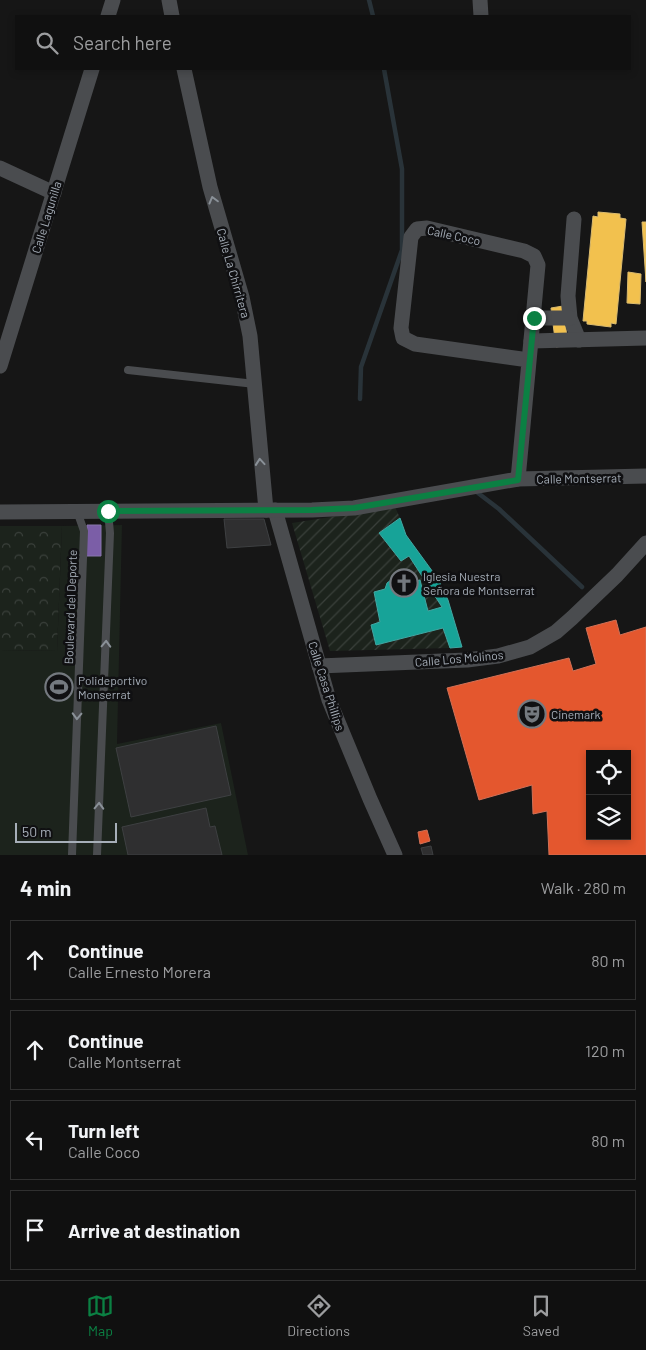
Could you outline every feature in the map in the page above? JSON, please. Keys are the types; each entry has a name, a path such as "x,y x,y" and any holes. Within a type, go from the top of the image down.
{"street":[{"path":"108,15 113,0"},
{"path":"169,0 172,15"},
{"path":"480,0 481,15"},
{"name":"Calle Lagunilla","path":"0,366 92,70"},
{"name":"Calle La Chirritera","path":"184,70 210,187 246,314 270,510"},
{"path":"0,168 54,193"},
{"path":"574,219 568,296 570,318 580,340"},
{"name":"Calle Coco","path":"518,480 538,265 534,256 524,251 427,228 418,229 411,237 401,328 403,338 415,344 529,360"},
{"path":"534,318 570,318"},
{"path":"531,341 646,338"},
{"name":"Calle Montserrat","path":"0,512 354,508 518,480 646,476"},
{"name":"Calle Casa Phillips","path":"270,510 334,714 395,855"},
{"name":"Calle Los Molinos","path":"319,666 467,660 498,656 530,648 567,623 617,575 646,543"}],"lane":[{"path":"128,370 255,384"},
{"name":"Boulevard del Deporte","path":"72,855 84,531 77,511"},
{"path":"97,855 110,533 108,511"}],"green space":[{"path":"395,507 400,518 379,533 401,561 409,556 442,607 428,611 420,580 409,583 402,576 393,578 385,589 374,592 380,622 376,645 443,628 450,648 330,651 292,523"},
{"name":"Polideportivo Monserrat","path":"122,525 117,744 221,723 248,855 0,855 0,650 57,651 62,526"},
{"path":"0,526 62,526 57,651 0,650"}],"building: Homes":[{"path":"598,212 620,214 620,218 626,219 616,324 611,323 611,327 587,324 587,321 583,321 593,216 598,217"},
{"path":"642,222 646,222 646,282"},
{"path":"628,272 641,274 640,304 627,303"},
{"path":"563,306 568,345 556,347 551,308"}],"building: Shops":[{"path":"616,620 620,635 646,627 646,855 549,855 547,811 533,814 532,785 479,800 447,688 569,658 573,671 596,664 586,628"},
{"path":"427,830 430,841 420,844 418,832"}],"building: Offices":[{"path":"87,525 101,525 101,556 86,556"}],"building: Public":[{"name":"Iglesia Nuestra Señora de Montserrat","path":"400,518 406,535 438,579 448,600 462,647 450,648 443,628 376,645 371,625 380,622 374,592 385,589 387,583 396,576 402,576 409,583 420,580 428,611 442,607 409,556 401,561 379,533"}],"building: Other":[{"path":"224,519 264,519 271,545 227,548"},
{"path":"216,726 231,795 131,817 116,748"},
{"path":"206,808 210,827 215,826 222,855 128,855 122,827"},
{"path":"431,846 433,855 423,855 421,848"}],"waterway":[{"path":"369,0 373,15"},
{"path":"360,399 361,367 402,250 402,169 384,70"},
{"path":"478,493 499,509 582,587"}],"place":[{"name":"Iglesia Nuestra Señora de Montserrat","path":"404,583"},
{"name":"Polideportivo Monserrat","path":"59,687"},
{"name":"Cinemark","path":"532,714"}],"route":[{"path":"108,511 354,508 518,480 534,318"}]}
